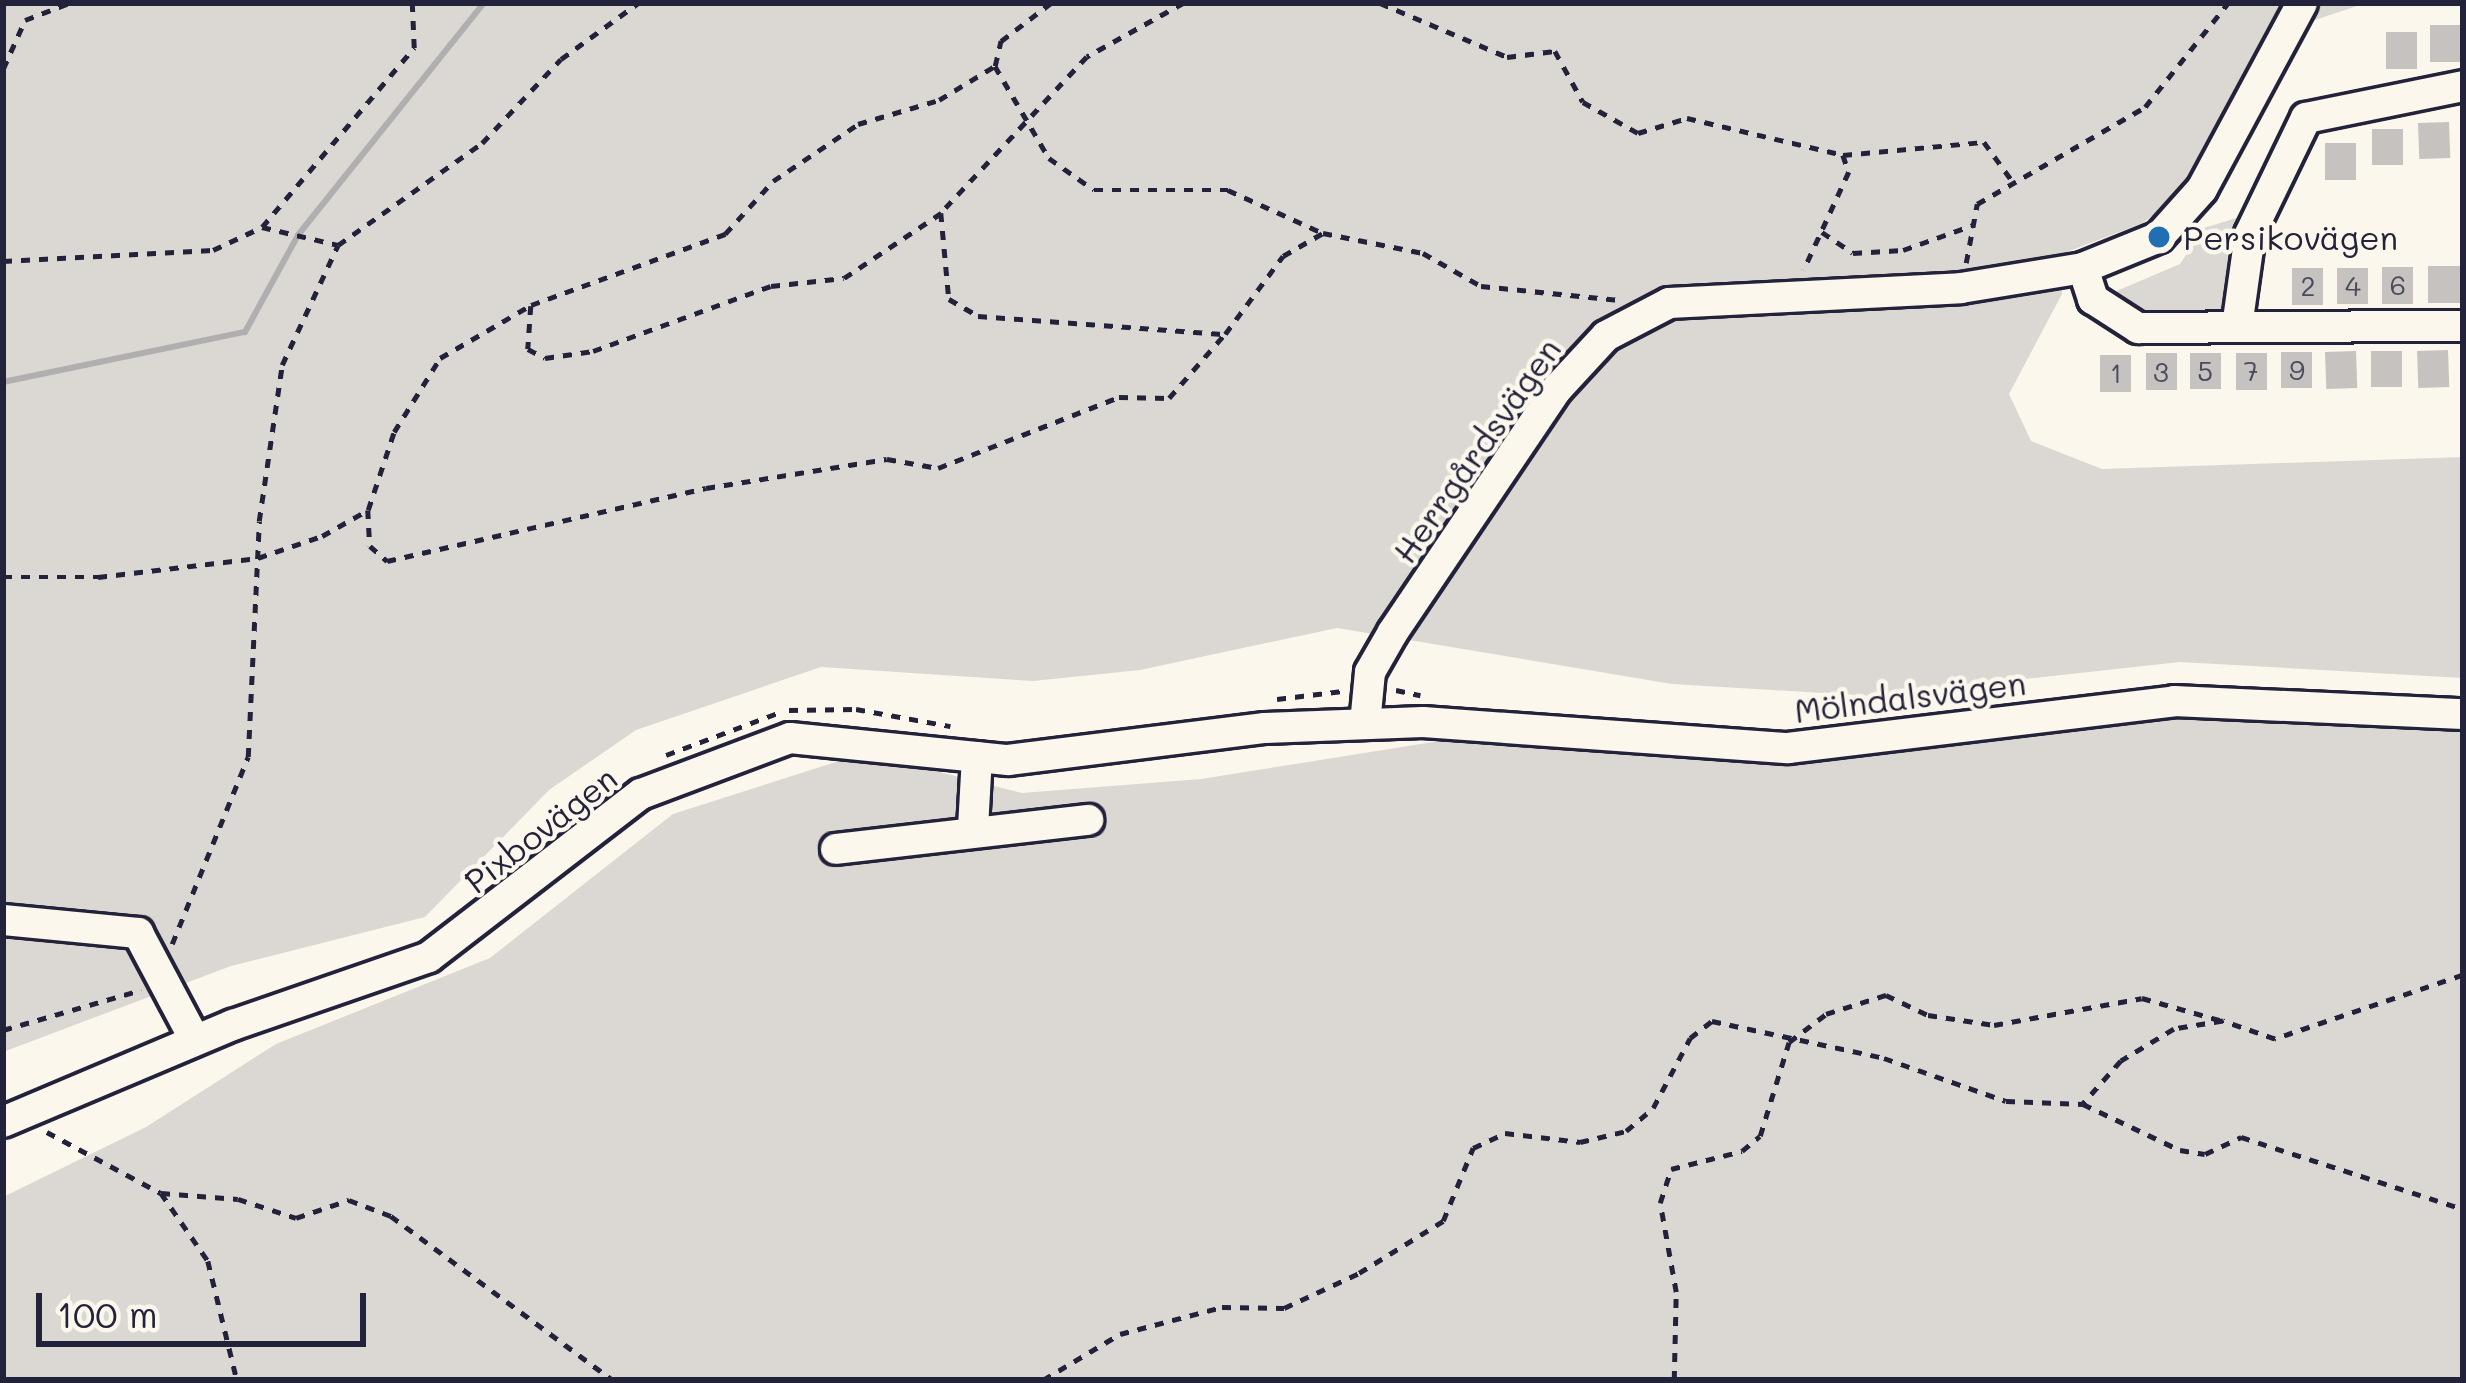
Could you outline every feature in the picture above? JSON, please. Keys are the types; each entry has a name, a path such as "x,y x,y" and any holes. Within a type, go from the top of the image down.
{"street":[{"name":"Herrgårdsvägen","path":"1364,724 1382,690 1393,632 1557,389 1634,317 1710,297 1961,289 2083,268 2181,221 2302,3"},
{"path":"2237,327 2250,234 2306,118 2463,86"},
{"path":"2083,268 2093,299 2120,323 2463,326"},
{"name":"Mölndalsvägen","path":"1364,724 1490,723 1788,748 2174,701 2463,714"},
{"name":"Pixbovägen","path":"3,1121 195,1040 429,957 620,808 740,750 827,735 972,743 1078,756 1364,724"},
{"path":"972,743 973,828"},
{"path":"836,849 973,828 1088,820"},
{"path":"3,920 138,933 195,1040"}],"path":[{"path":"3,69 25,20 69,3"},
{"path":"3,261 213,250 262,227 414,48 412,3"},
{"path":"3,1030 165,983 248,757 258,558 282,365 338,245 482,143 561,59 638,3"},
{"path":"1051,3 1001,41 995,66 939,100 858,124 772,181 725,234 531,305 440,358 394,432 368,510 370,546 387,561 706,488 887,459 938,468 1119,397 1168,398 1225,334 1283,256 1323,232"},
{"path":"531,305 528,349 544,358 592,351 771,286 844,278 941,213 1087,57 1184,3"},
{"path":"1381,3 1508,57 1555,51 1582,102 1638,134 1688,118 1844,155 1984,142 2014,183"},
{"path":"1961,289 1977,205 2145,107 2228,3"},
{"path":"995,66 1032,120 1049,158 1094,190 1228,190 1323,232 1423,253 1481,286 1620,300 1634,317"},
{"path":"1792,297 1850,172 1844,155"},
{"path":"941,213 949,299 978,316 1225,334"},
{"path":"1822,232 1853,253 1903,250 1973,225"},
{"path":"262,227 338,245"},
{"path":"3,577 98,577 258,558 368,510"},
{"path":"1382,690 1398,676"},
{"path":"1257,703 1382,690 1426,697"},
{"path":"660,758 739,723 815,707 972,743"},
{"path":"536,841 598,793"},
{"path":"1674,1380 1676,1292 1660,1203 1671,1169 1742,1151 1760,1136 1790,1042 1841,1007 1886,994 1928,1015 1994,1025 2142,998 2275,1039 2463,975"},
{"path":"1043,1380 1120,1334 1222,1306 1284,1308 1359,1273 1443,1221 1473,1148 1505,1132 1580,1142 1626,1131 1653,1108 1690,1038 1712,1021 1790,1042 1884,1058 2006,1101 2083,1104 2180,1150 2205,1154 2241,1137 2463,1209"},
{"path":"2083,1104 2121,1061 2174,1029 2223,1021"},
{"path":"37,1127 161,1193 238,1198 296,1218 349,1201 391,1216 613,1380"},
{"path":"161,1193 208,1261 237,1380"}],"shaded area":[{"path":"3,3 2366,3 2315,20 2277,19 2220,140 2185,189 2143,223 2059,255 2062,294 2009,394 2031,441 2102,469 2463,457 2463,678 2180,662 1872,696 1672,684 1337,628 1140,670 1033,681 821,667 636,730 549,790 425,917 231,966 3,1052"},
{"path":"2249,214 2225,312 2150,318 2115,301 2112,293 2180,264 2204,228"},
{"path":"2230,718 2463,732 2463,1380 3,1380 3,1197 146,1127 276,1044 490,958 673,814 864,753 1022,793 1201,779 1452,739 1818,762 2124,719"}],"building":[{"path":"2430,25 2461,25 2461,62 2430,62"},
{"path":"2386,32 2417,32 2417,69 2386,69"},
{"path":"2449,122 2450,158 2419,159 2418,123"},
{"path":"2372,129 2403,129 2403,165 2372,165"},
{"path":"2325,143 2356,143 2356,180 2325,180"},
{"path":"2428,266 2460,266 2460,303 2428,303"},
{"path":"2382,267 2413,267 2413,304 2382,304"},
{"path":"2292,268 2323,268 2323,305 2292,305"},
{"path":"2337,268 2368,268 2368,304 2337,304"},
{"path":"2448,350 2449,387 2418,388 2417,351"},
{"path":"2356,351 2357,388 2326,389 2325,352"},
{"path":"2371,351 2402,351 2402,387 2371,387"},
{"path":"2281,352 2312,352 2312,388 2281,388"},
{"path":"2146,353 2177,353 2177,390 2146,390"},
{"path":"2190,353 2221,353 2221,389 2190,389"},
{"path":"2236,353 2267,353 2267,390 2236,390"},
{"path":"2100,355 2131,355 2131,392 2100,392"}],"waterway":[{"path":"3,382 245,332 298,235 484,3"}],"place":[{"name":"Persikovägen","path":"2159,237"}]}
